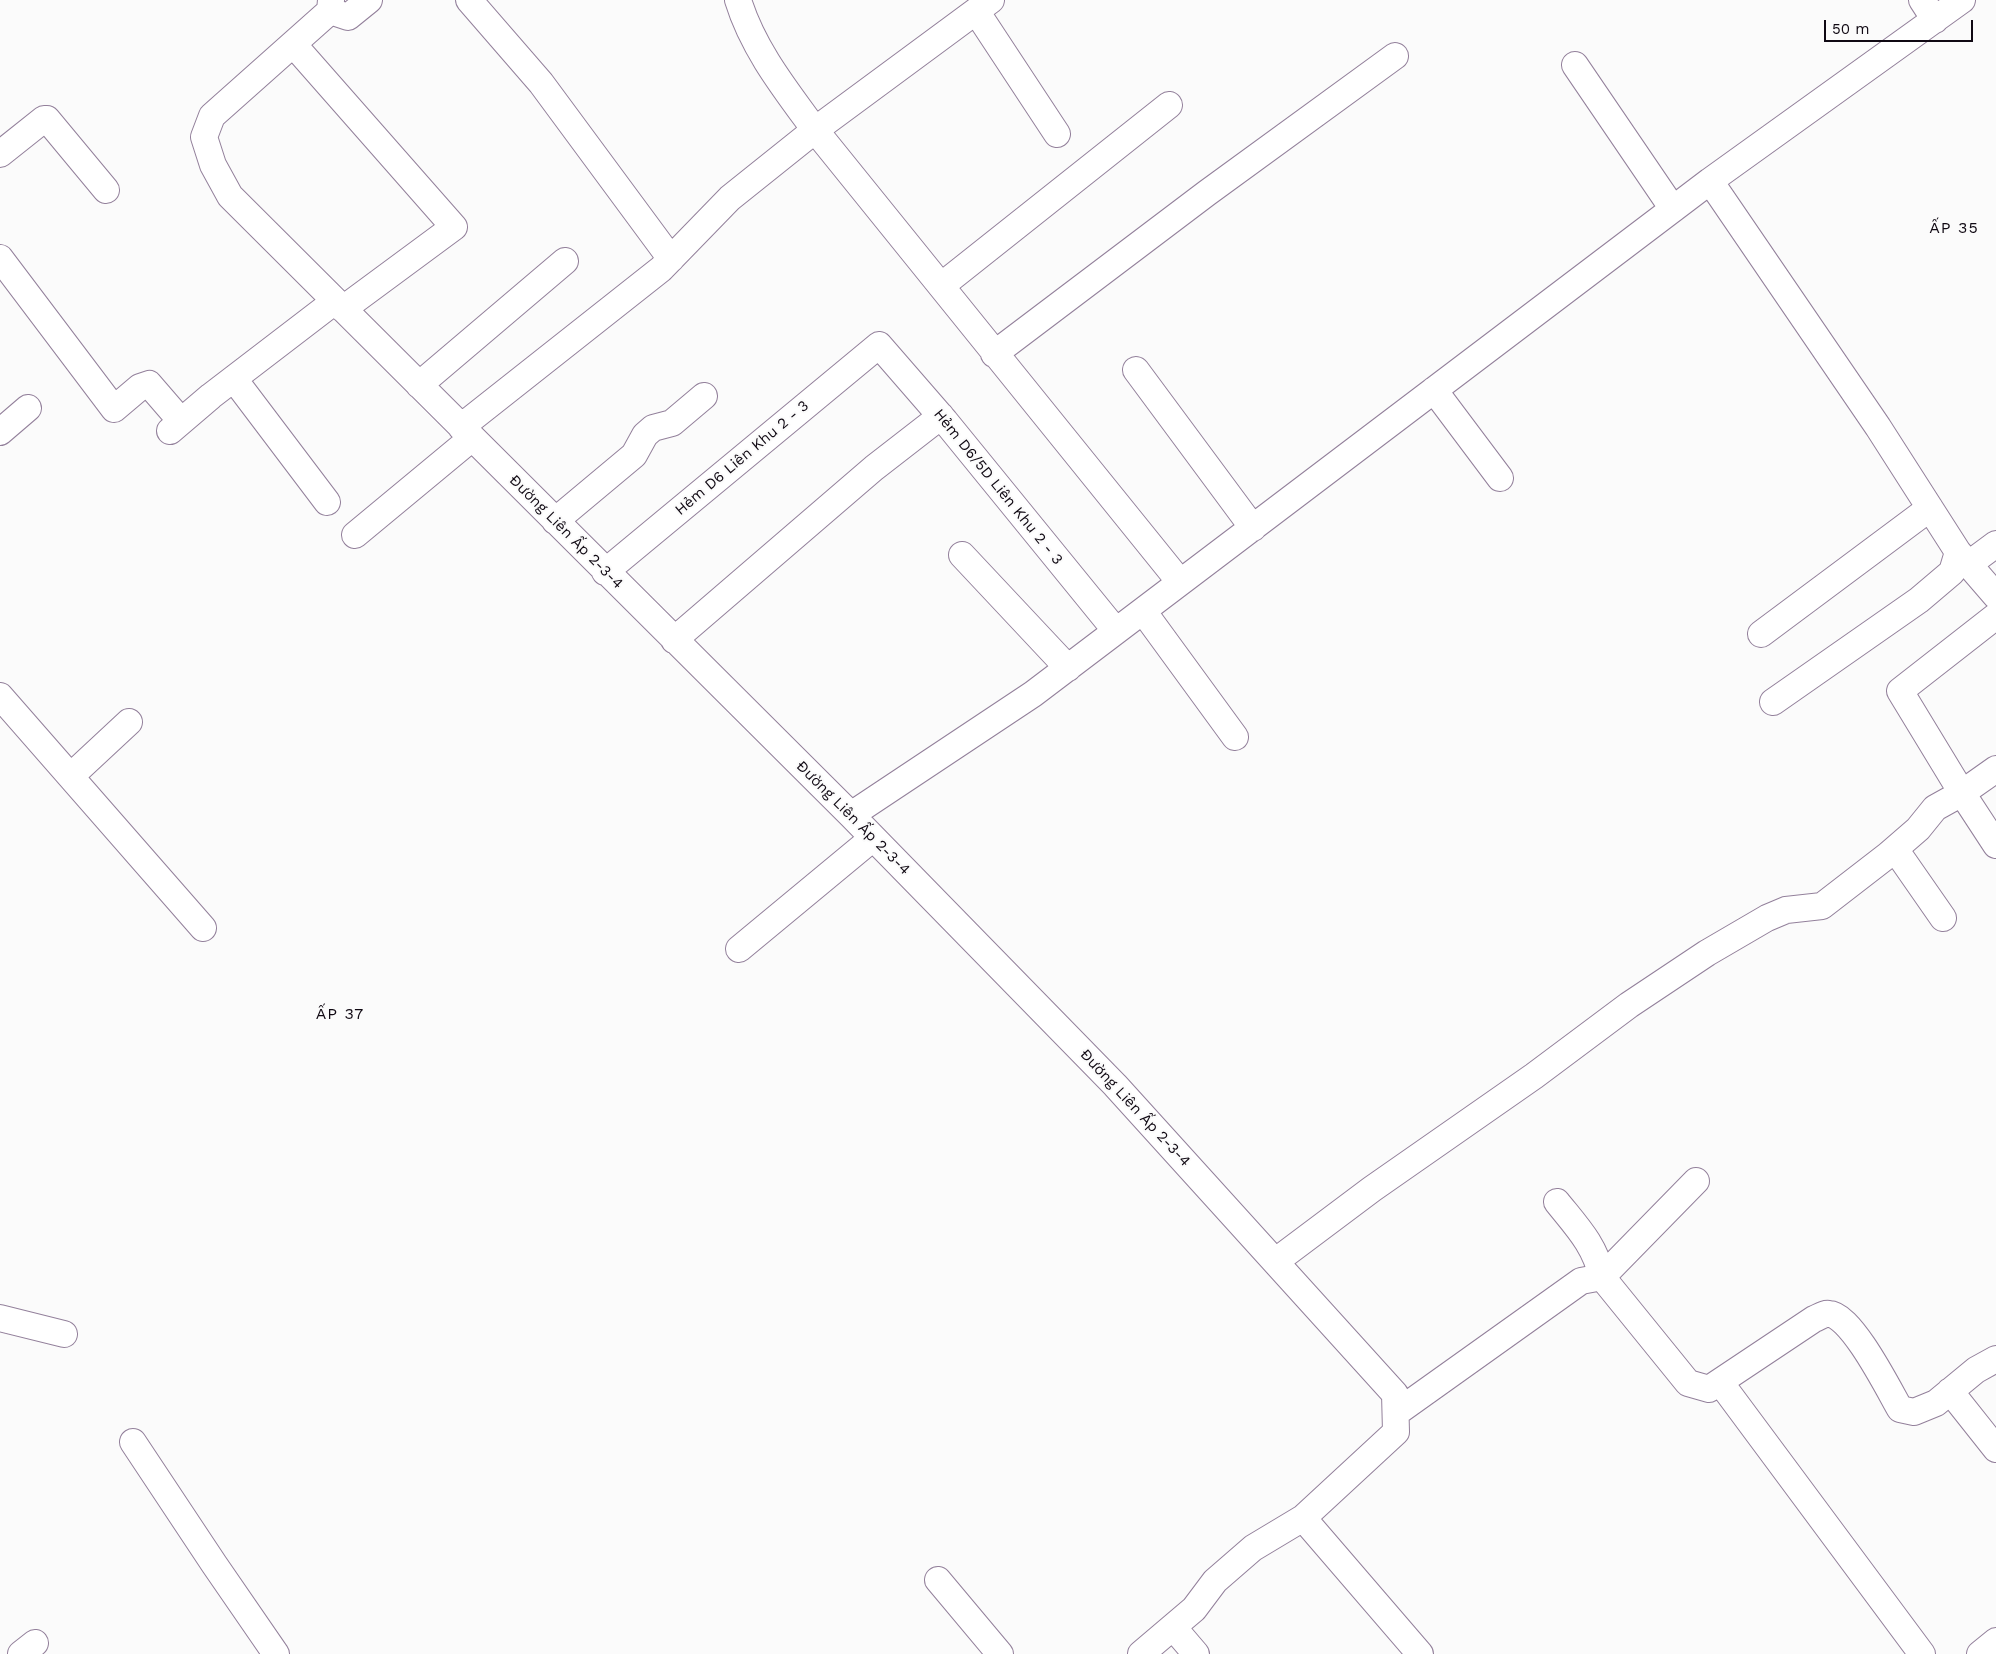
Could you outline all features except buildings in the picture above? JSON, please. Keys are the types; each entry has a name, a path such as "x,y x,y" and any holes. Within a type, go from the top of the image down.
{"street":[{"path":"330,5 348,17 368,0"},
{"path":"469,0 536,76 671,259"},
{"path":"738,0 747,28 771,70 815,130 1180,582"},
{"path":"851,815 1033,694 1068,668 1710,181 1928,10 1962,0"},
{"name":"Đường Liên Ấp 2-3-4","path":"330,5 293,44 212,116 204,137 212,165 230,196 851,815 1115,1086 1396,1394 1396,1432 1303,1518 1285,1527 1240,1559 1215,1581 1194,1609 1141,1654"},
{"path":"355,535 467,433 661,269 730,198 815,130 983,6 1057,134"},
{"path":"0,258 114,409 140,387 149,384 175,426 234,379 454,227 293,44"},
{"path":"994,354 1206,193 1395,56"},
{"path":"1575,66 1673,209"},
{"path":"941,286 1169,105"},
{"path":"0,154 44,119 47,119 106,190"},
{"path":"1710,181 1878,427 1964,558 1996,596"},
{"path":"419,385 565,261"},
{"name":"Hẻm D6/5D Liên Khu 2 - 3","path":"879,345 940,416 1116,632"},
{"name":"Hẻm D6 Liên Khu 2 - 3","path":"606,572 879,345"},
{"path":"1136,370 1253,528"},
{"path":"234,379 327,502"},
{"path":"1434,390 1500,478"},
{"path":"555,521 634,455 645,435 653,428 672,423 704,396"},
{"path":"0,432 28,408"},
{"path":"674,640 874,468 940,416"},
{"path":"1761,634 1930,508"},
{"path":"1774,702 1918,600 1952,572 1964,558 1996,544"},
{"path":"962,555 1068,668"},
{"path":"1143,611 1235,737"},
{"path":"1996,616 1900,691 1962,793 1996,844"},
{"path":"0,696 203,928"},
{"path":"71,776 129,722"},
{"path":"1276,1261 1372,1189 1534,1076 1629,1005 1707,953 1767,918 1786,910 1822,906 1895,849 1918,829 1935,808 1962,793 1996,769"},
{"path":"739,949 873,838"},
{"path":"1895,849 1943,918"},
{"path":"1396,1413 1581,1281 1602,1277 1696,1181"},
{"path":"1557,1202 1589,1242 1598,1258 1602,1277 1688,1383 1709,1389 1814,1319 1829,1314 1842,1318 1855,1332 1900,1409 1914,1412 1936,1403 1976,1370 1996,1358"},
{"path":"0,1318 64,1334"},
{"path":"1720,1382 1922,1654"},
{"path":"1950,1391 1996,1449"},
{"path":"133,1442 276,1654"},
{"path":"1303,1518 1420,1654"},
{"path":"938,1580 1000,1654"},
{"path":"1173,1627 1196,1654"},
{"path":"1980,1654 1996,1641"}],"district":[{"name":"ẤP 35","path":"1954,228"},
{"name":"ẤP 37","path":"340,1014"}]}
